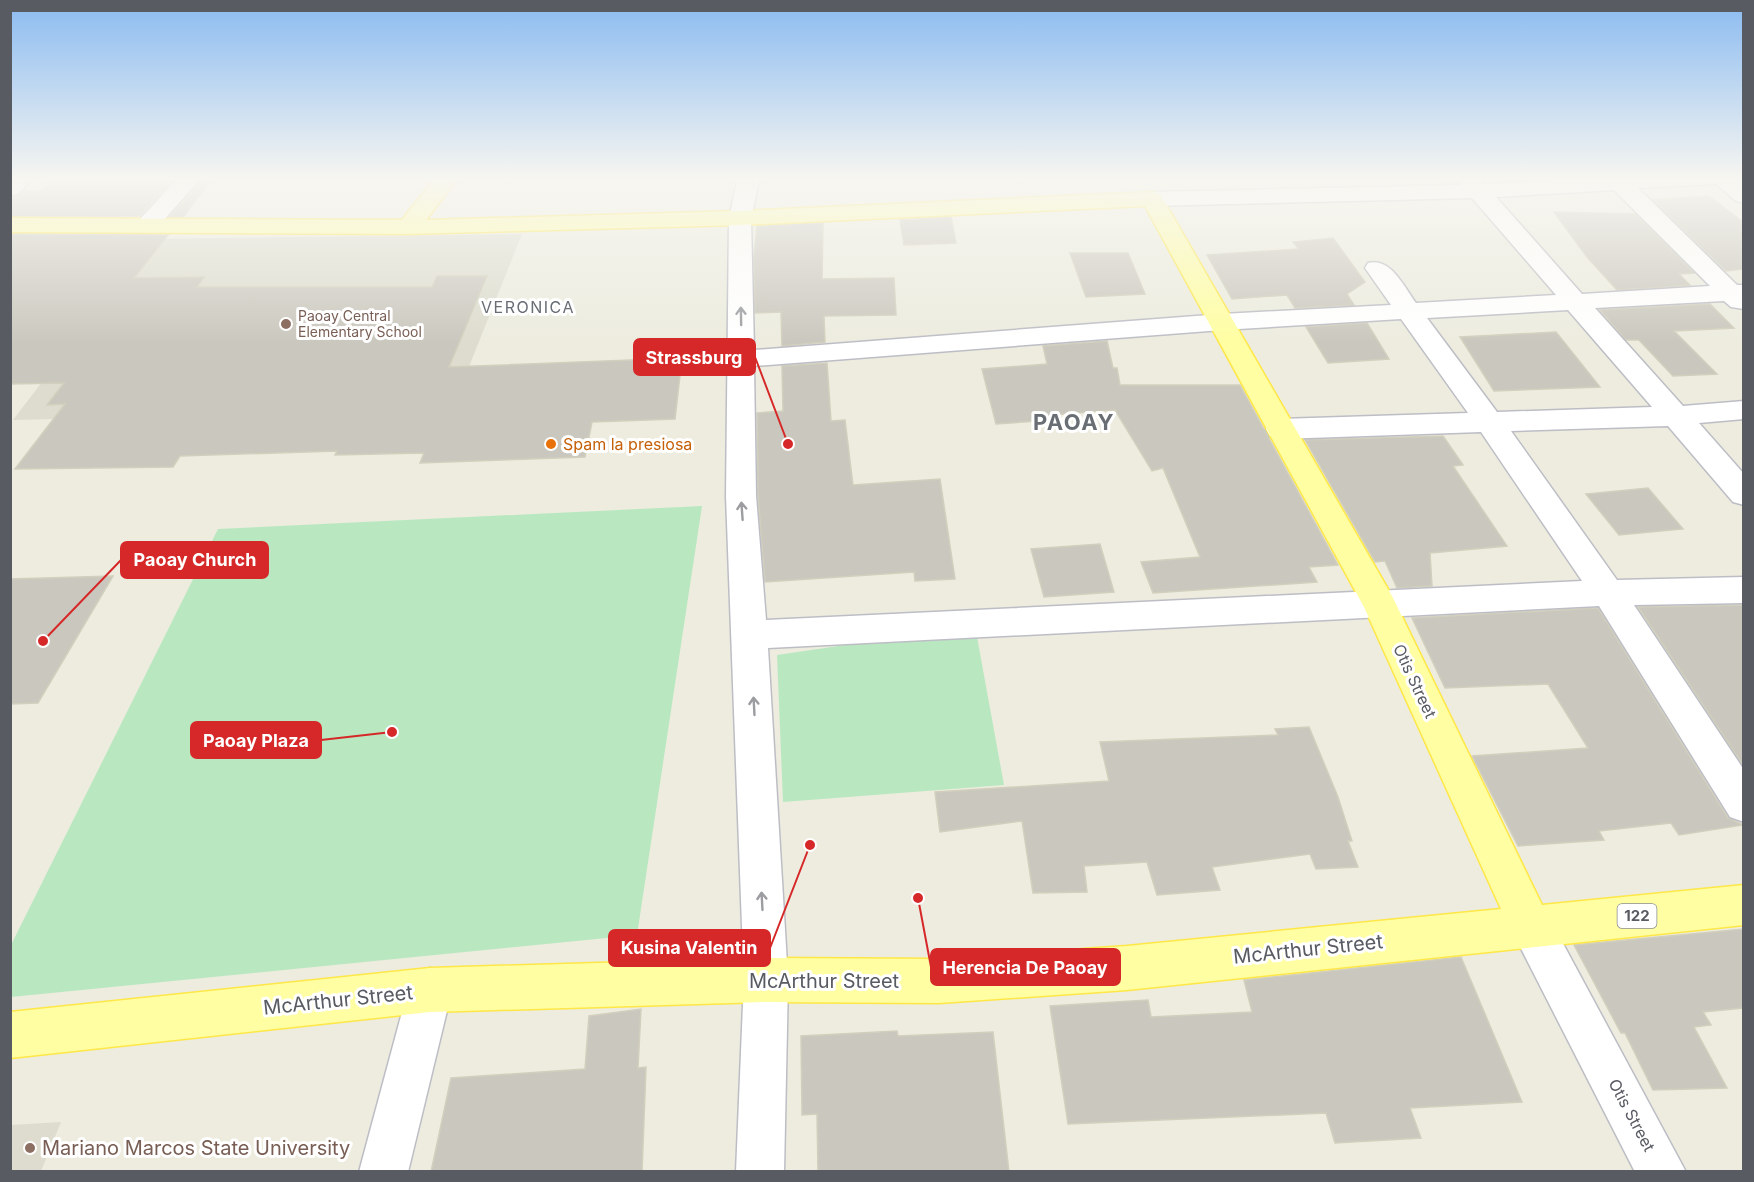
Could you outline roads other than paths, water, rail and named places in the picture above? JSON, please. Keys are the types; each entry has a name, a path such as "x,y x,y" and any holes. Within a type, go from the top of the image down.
{"main road":[{"name":"Otis Street","path":"1171,232 1380,605 1531,927"},
{"name":"McArthur Street","path":"10,1035 430,990 766,980 951,980 1127,968 1743,905"}],"street":[{"path":"740,232 741,496 750,635 766,980 760,1172"},
{"path":"1514,232 1678,416 1743,494"},
{"path":"1671,232 1739,297"},
{"path":"1377,268 1490,423 1608,593 1743,804"},
{"path":"742,359 1222,322 1574,301 1739,297"},
{"path":"1280,429 1678,416 1743,410"},
{"path":"750,635 1608,593 1743,590"},
{"name":"Otis Street","path":"1531,927 1662,1172"},
{"path":"383,1172 430,990"}],"place":[{"name":"Paoay Central Elementary School","path":"286,324"},
{"name":"Spam la presiosa","path":"551,444"},
{"name":"Strassburg","path":"788,444"},
{"name":"Paoay Church","path":"43,641"},
{"name":"Paoay Plaza","path":"392,732"},
{"name":"Kusina Valentin","path":"810,845"},
{"name":"Herencia De Paoay","path":"918,898"},
{"name":"Mariano Marcos State University","path":"30,1148"}],"district":[{"name":"VERONICA","path":"528,307"},
{"name":"PAOAY","path":"1074,422"}]}
